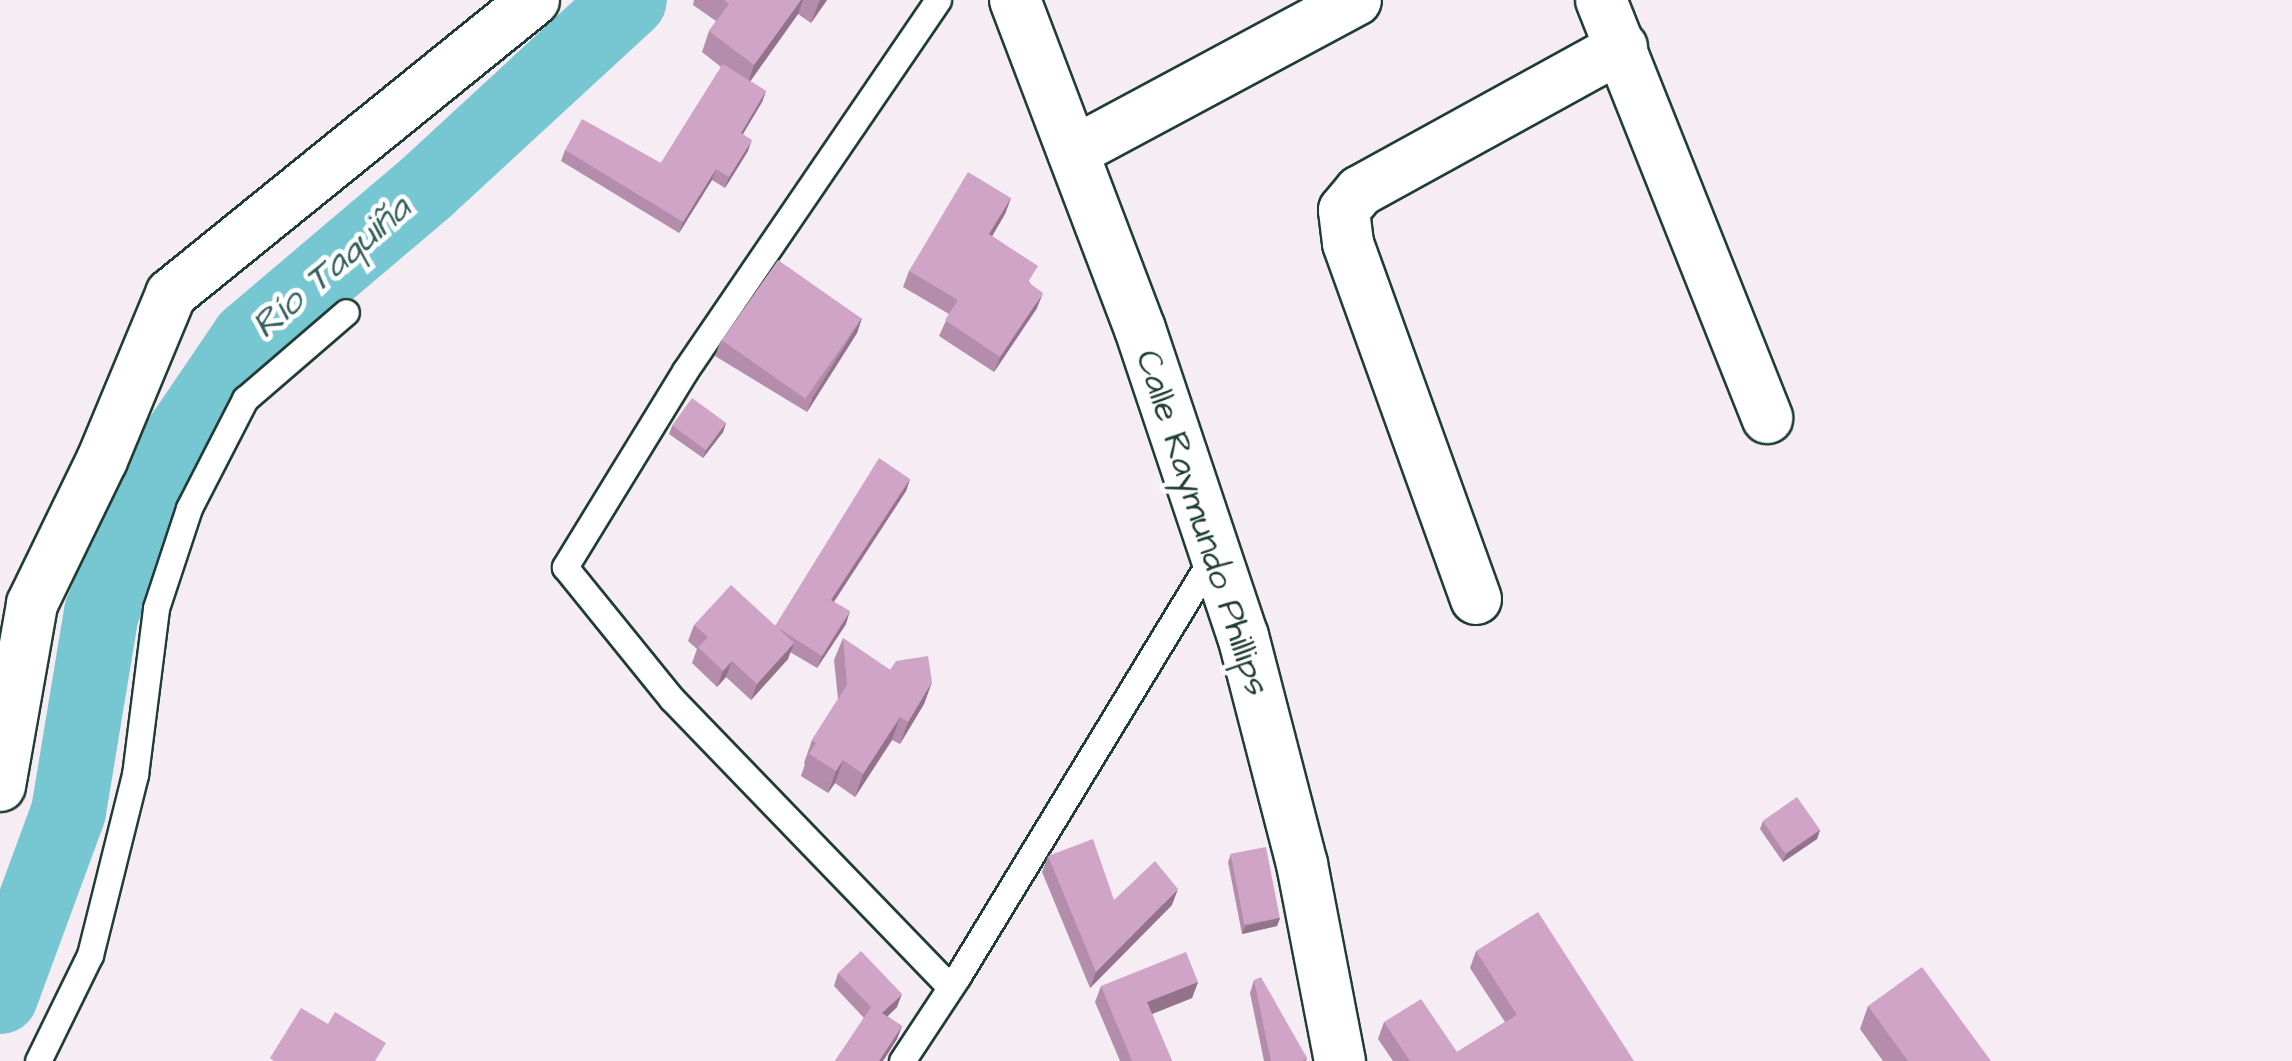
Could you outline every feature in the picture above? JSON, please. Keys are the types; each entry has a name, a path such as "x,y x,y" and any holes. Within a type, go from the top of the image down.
{"street":[{"path":"0,786 32,604 102,460 171,294 534,0"},
{"name":"Calle Raymundo Phillips","path":"1015,0 1140,329 1243,636 1302,864 1340,1061"},
{"path":"1072,152 1356,0"},
{"path":"1601,0 1767,418"},
{"path":"1476,599 1348,243 1344,210 1360,190 1622,46"}],"lane":[{"path":"938,0 685,371 565,568 672,699 856,884 950,987"},
{"path":"38,1061 90,955 135,775 156,608 189,508 244,399 346,312"},
{"path":"902,1061 1216,552"}],"building":[{"path":"724,0 801,0 754,65 709,31 729,4"},
{"path":"723,64 766,91 741,133 752,140 729,177 716,169 683,222 565,150 582,119 661,163"},
{"path":"968,172 1011,198 989,234 1038,266 1028,282 1043,293 1000,357 945,320 958,300 909,271"},
{"path":"778,260 862,319 805,399 722,340"},
{"path":"692,398 726,423 706,450 672,426"},
{"path":"879,458 910,479 831,600 850,611 822,656 775,626"},
{"path":"731,585 794,643 757,684 732,661 723,671 698,647 708,637 694,625"},
{"path":"843,638 890,670 896,661 928,656 932,682 908,722 900,717 863,774 843,760 836,771 809,754 816,743 812,740 847,685"},
{"path":"1797,797 1820,830 1786,854 1763,821"},
{"path":"1093,839 1114,900 1155,861 1178,889 1096,972 1048,856"},
{"path":"1266,847 1280,918 1244,925 1231,854"},
{"path":"1538,912 1634,1061 1410,1061 1384,1022 1421,999 1457,1052 1517,1015 1476,951"},
{"path":"861,951 902,994 882,1013 902,1026 879,1061 835,1061 871,1007 838,973"},
{"path":"1186,952 1198,982 1147,1002 1172,1061 1132,1061 1101,986"},
{"path":"1922,967 1991,1061 1908,1061 1868,1006"},
{"path":"1261,977 1307,1058 1302,1061 1271,1061 1254,980"},
{"path":"301,1008 328,1024 335,1012 386,1043 375,1061 274,1061 270,1058"}],"waterway":[{"name":"Río Taquiña","path":"0,996 68,811 101,612 157,472 248,338 426,187 629,0"}]}
